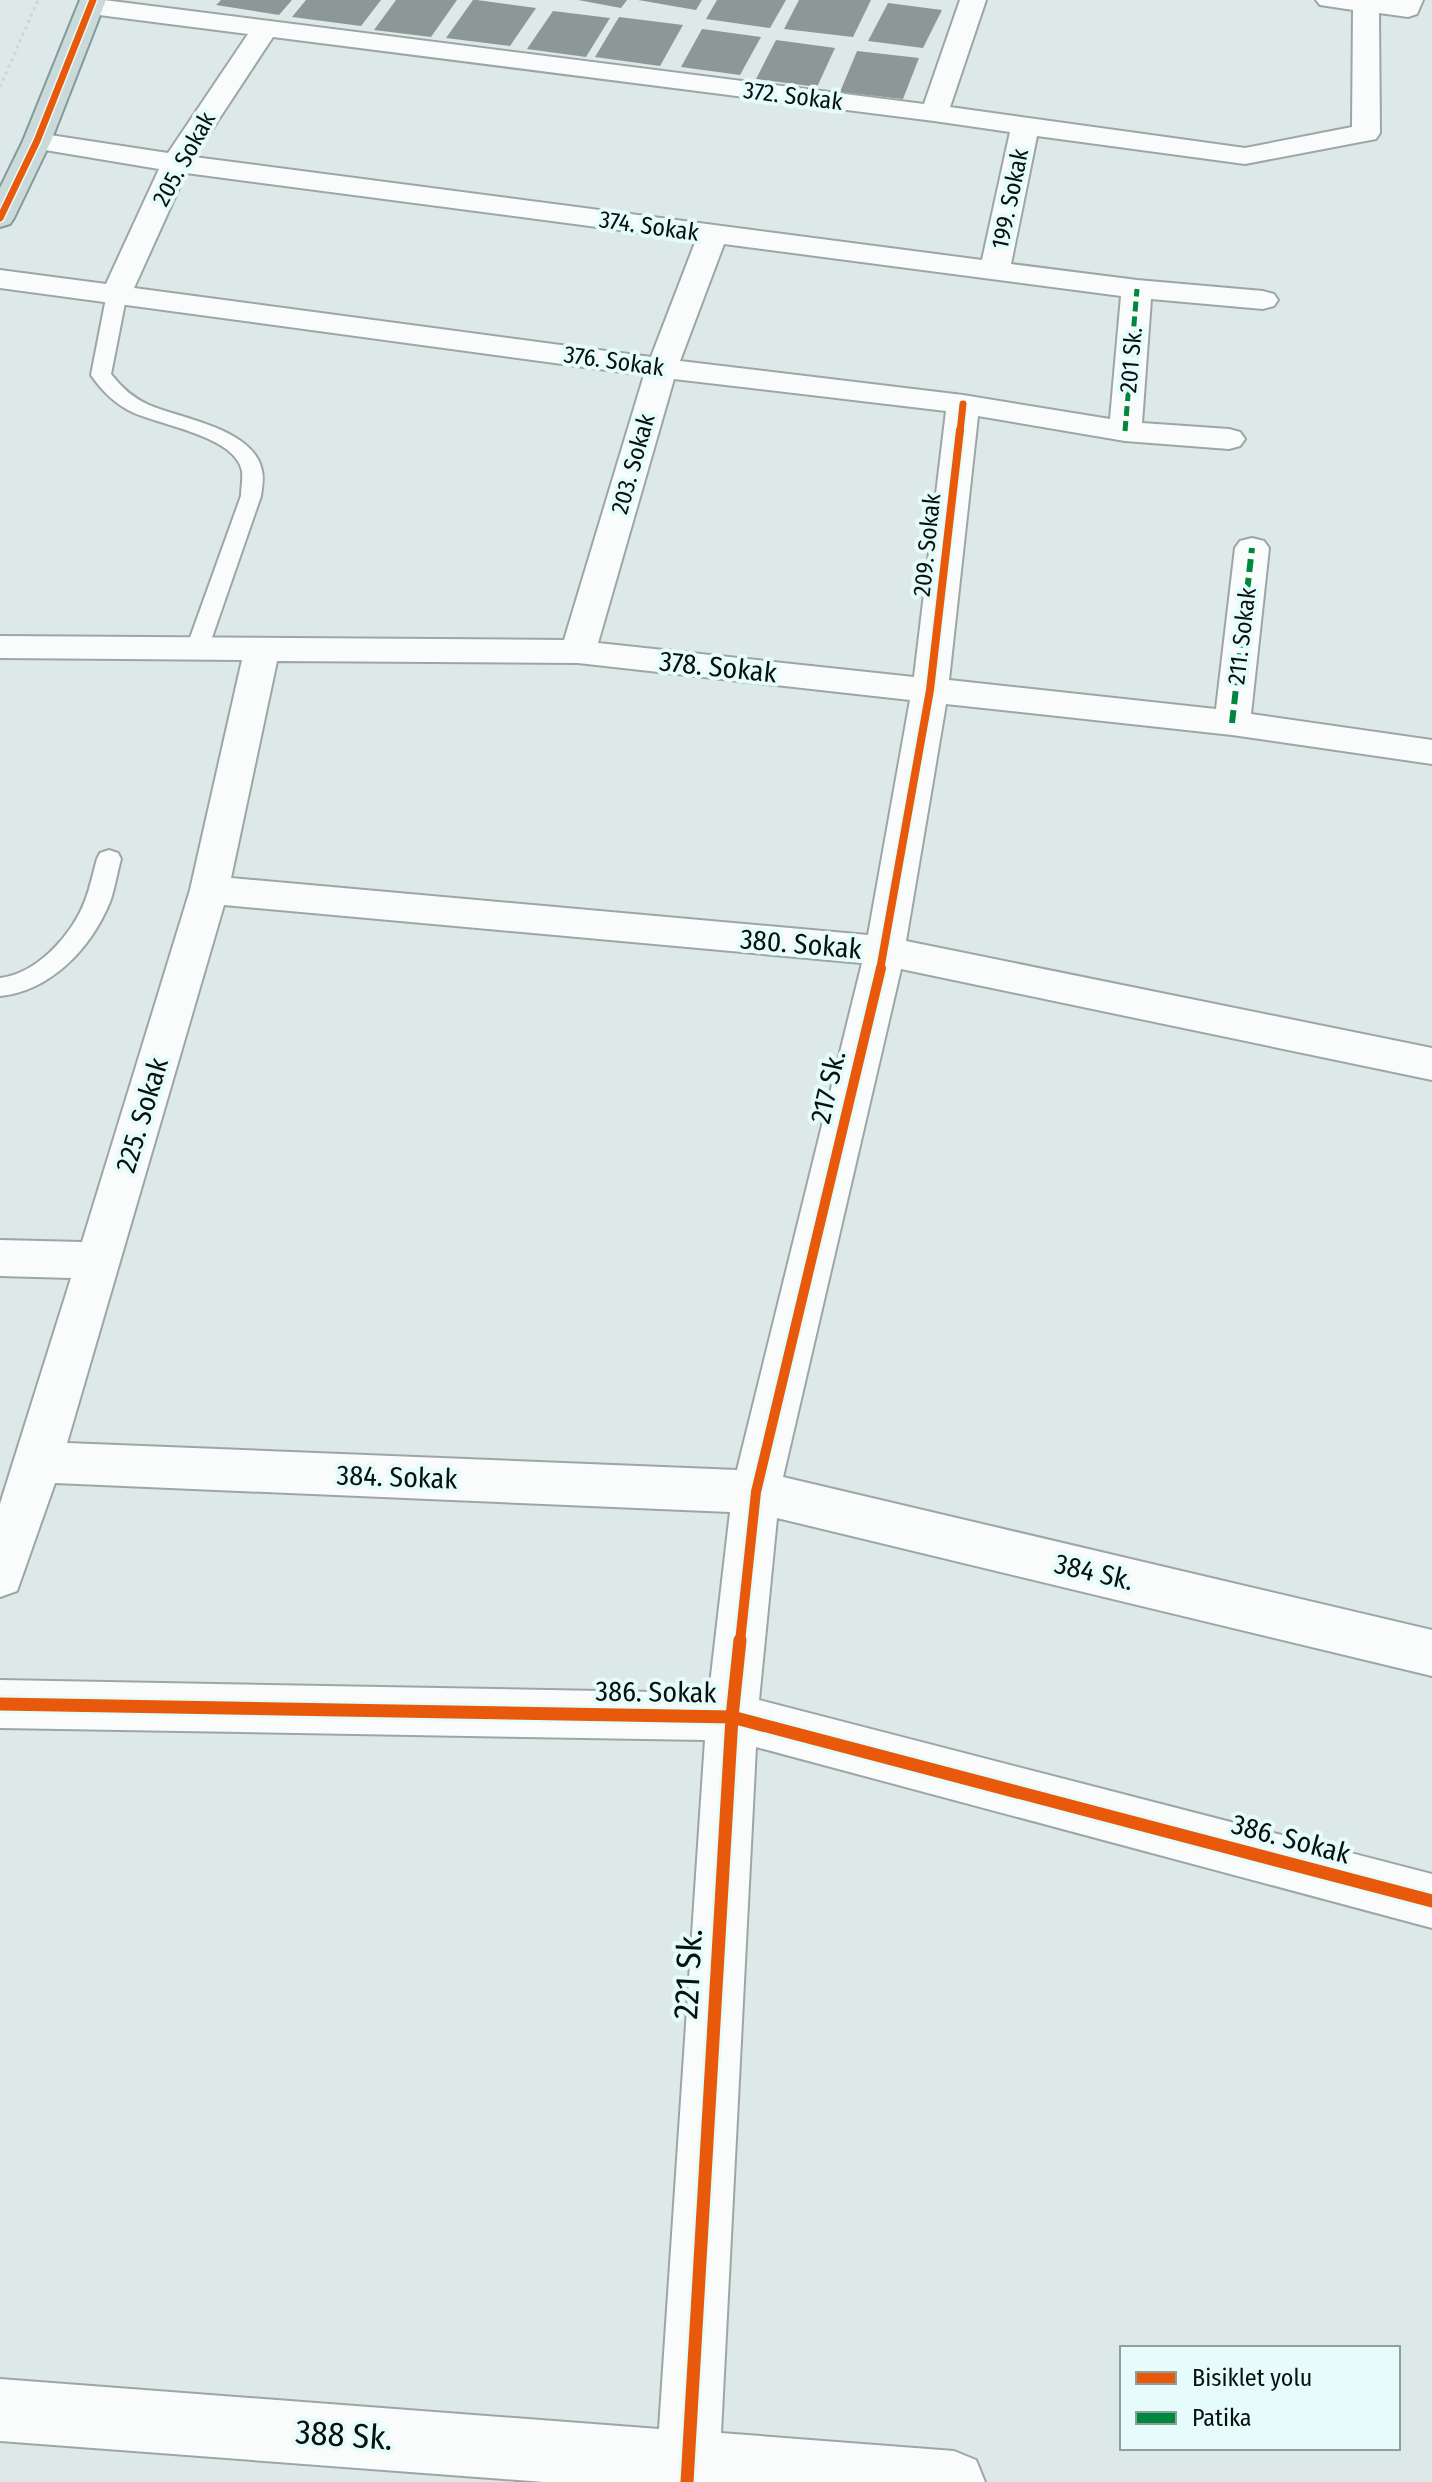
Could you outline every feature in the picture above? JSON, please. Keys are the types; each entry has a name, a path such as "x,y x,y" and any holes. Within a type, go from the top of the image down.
{"highway":[{"path":"0,218 37,141 92,3"}],"street":[{"path":"934,113 973,0"},
{"path":"1329,0 1408,9 1410,0"},
{"name":"372. Sokak","path":"92,3 264,30 934,113 1245,156 1366,133 1366,5"},
{"name":"205. Sokak","path":"117,293 176,163 264,30"},
{"name":"199. Sokak","path":"995,269 1025,128"},
{"name":"374. Sokak","path":"37,141 176,163 1137,289 1263,300"},
{"name":"203. Sokak","path":"578,652 662,368 713,234"},
{"name":"376. Sokak","path":"0,279 662,368 963,404 1125,431 1229,439"},
{"name":"201 Sk.","path":"1125,431 1137,289"},
{"name":"209. Sokak","path":"930,690 963,404"},
{"name":"211. Sokak","path":"1232,723 1252,548"},
{"name":"378. Sokak","path":"0,647 578,652 1232,723 1432,752"},
{"name":"225. Sokak","path":"0,1575 38,1462 209,890 262,649"},
{"name":"217 Sk.","path":"756,1492 885,951 930,690"},
{"name":"380. Sokak","path":"209,890 885,951 1432,1064"},
{"path":"0,1258 98,1261"},
{"name":"384. Sokak","path":"38,1462 756,1492"},
{"name":"384 Sk.","path":"756,1492 1432,1653"},
{"name":"221 Sk.","path":"687,2471 732,1717 756,1492"},
{"name":"386. Sokak","path":"0,1704 732,1717 1432,1901"},
{"name":"388 Sk.","path":"0,2410 687,2471 954,2482"}],"lane":[{"path":"117,293 101,375 105,383 127,403 230,440 251,461 254,472 251,496 197,649"},
{"path":"0,987 12,988 54,965 95,907 109,859"}],"path":[{"path":"0,87 38,0"}],"building":[{"path":"221,0 292,0 279,15 216,5"},
{"path":"306,0 381,0 361,26 292,17"},
{"path":"396,0 457,0 431,37 374,30"},
{"path":"473,0 536,8 510,46 446,38"},
{"path":"578,0 627,0 621,8"},
{"path":"638,0 702,0 696,10"},
{"path":"717,0 786,0 770,28 706,19"},
{"path":"799,0 871,0 853,37 784,29"},
{"path":"888,3 942,10 923,48 868,41"},
{"path":"553,11 610,18 586,57 527,49"},
{"path":"619,17 683,25 660,66 595,57"},
{"path":"702,29 761,37 740,75 681,67"},
{"path":"776,40 835,48 817,87 756,79"},
{"path":"857,51 919,58 903,99 840,92"}],"marked path":[{"path":"1125,431 1137,289"},
{"path":"1232,723 1252,548"}],"cycle path":[{"path":"0,218 37,141 93,0"},
{"path":"687,2482 732,1717 756,1492 885,951 930,690 963,404"},
{"path":"0,1704 732,1717 1432,1901"}]}
